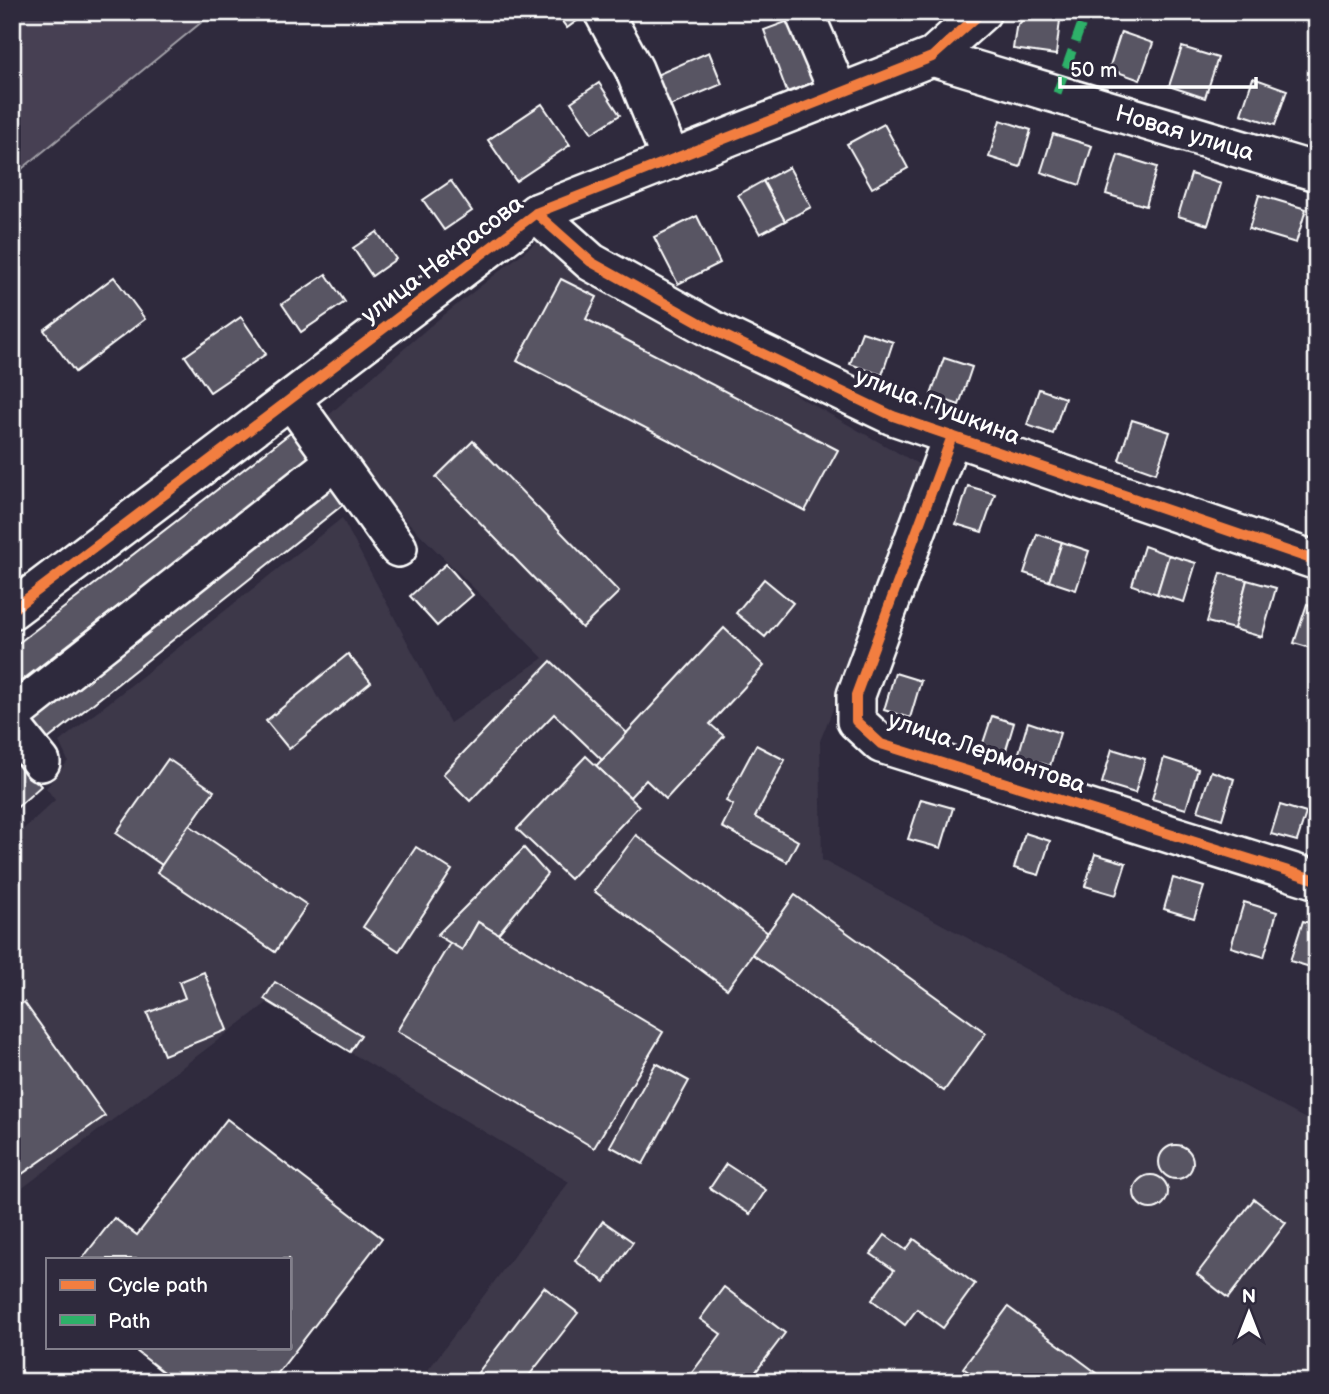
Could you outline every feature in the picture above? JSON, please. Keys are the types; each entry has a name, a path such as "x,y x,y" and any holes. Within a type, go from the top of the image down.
{"street":[{"path":"603,12 634,69 671,160"},
{"path":"804,12 839,93"},
{"name":"улица Некрасова","path":"12,610 536,213 932,57 982,12"},
{"name":"Новая улица","path":"932,57 1317,172"},
{"name":"улица Пушкина","path":"536,213 591,262 715,331 893,416 1317,561"},
{"path":"290,400 398,548"},
{"name":"улица Лермонтова","path":"951,436 856,695 856,721 881,744 1317,880"},
{"path":"12,715 335,461"},
{"path":"12,726 41,762"}],"shaded area":[{"path":"12,12 214,12 12,177"},
{"path":"539,240 576,271 918,464 920,496 820,741 822,860 1317,1125 1317,1382 419,1382 569,1182 267,1003 12,1196 12,1181 104,1116 24,1002 12,1010 12,834 16,836 55,800 46,788 68,761 59,742 342,518 450,723 543,658 373,487 322,421 430,326"}],"building":[{"path":"555,12 589,12 567,28"},
{"path":"1028,13 1060,20 1056,55 1013,49 1016,28"},
{"path":"794,19 818,81 787,92 764,30"},
{"path":"1121,32 1153,43 1140,80 1109,69"},
{"path":"1182,47 1218,58 1205,98 1169,86"},
{"path":"709,52 722,84 658,111 645,80"},
{"path":"1253,78 1287,90 1275,125 1241,114"},
{"path":"599,83 620,115 592,133 571,102"},
{"path":"542,104 570,145 516,181 488,140"},
{"path":"1000,120 1031,130 1020,167 989,157"},
{"path":"884,124 908,168 872,188 847,144"},
{"path":"1053,134 1092,146 1080,185 1041,172"},
{"path":"1118,155 1157,167 1146,206 1106,194"},
{"path":"789,167 811,207 785,221 763,181"},
{"path":"1191,174 1221,184 1208,225 1178,216"},
{"path":"451,181 472,211 444,230 423,200"},
{"path":"763,181 785,221 760,234 738,195"},
{"path":"1259,195 1306,209 1296,243 1249,229"},
{"path":"697,216 720,263 678,284 654,237"},
{"path":"377,232 396,259 372,276 353,248"},
{"path":"326,274 345,302 301,332 282,304"},
{"path":"114,277 145,319 75,372 44,330"},
{"path":"561,279 597,297 586,319 838,450 805,511 517,361"},
{"path":"241,317 266,354 210,392 185,356"},
{"path":"862,332 893,342 882,375 850,364"},
{"path":"944,358 972,367 959,405 931,395"},
{"path":"1039,389 1065,398 1053,434 1027,425"},
{"path":"1132,420 1170,432 1156,473 1119,460"},
{"path":"293,431 313,456 12,688 12,648"},
{"path":"473,441 619,592 582,628 436,477"},
{"path":"329,483 345,503 47,740 31,720"},
{"path":"968,486 995,494 982,532 956,524"},
{"path":"1037,534 1062,542 1049,581 1024,573"},
{"path":"1062,542 1089,551 1076,590 1049,581"},
{"path":"1144,546 1169,555 1157,594 1132,585"},
{"path":"1169,555 1196,563 1184,602 1157,594"},
{"path":"446,564 473,595 437,626 410,596"},
{"path":"1221,573 1247,580 1234,629 1207,622"},
{"path":"764,579 793,603 765,637 736,613"},
{"path":"1247,580 1276,588 1262,637 1234,629"},
{"path":"1307,604 1317,607 1317,650 1294,643"},
{"path":"724,628 764,666 710,724 724,736 666,799 646,780 630,797 596,766"},
{"path":"348,654 371,682 289,749 266,721"},
{"path":"551,661 627,733 602,760 554,714 470,801 443,774"},
{"path":"895,673 921,681 910,718 884,710"},
{"path":"992,716 1014,723 1005,753 982,746"},
{"path":"1028,722 1060,733 1050,766 1018,756"},
{"path":"756,745 785,760 755,817 798,841 787,862 722,827 733,805 726,801"},
{"path":"1112,749 1145,759 1135,793 1102,783"},
{"path":"12,754 41,786 12,812"},
{"path":"586,756 639,806 570,879 517,829"},
{"path":"1164,758 1198,769 1186,809 1152,799"},
{"path":"168,759 214,791 162,865 116,833"},
{"path":"1211,771 1234,779 1222,819 1198,811"},
{"path":"921,799 953,808 941,848 908,839"},
{"path":"1280,805 1306,813 1297,841 1271,834"},
{"path":"189,825 307,905 275,952 157,872"},
{"path":"1025,833 1050,841 1039,875 1014,868"},
{"path":"636,835 768,933 727,989 594,891"},
{"path":"416,847 452,870 399,951 363,927"},
{"path":"524,848 547,874 498,934 478,922 462,950 437,935"},
{"path":"1095,854 1126,863 1116,895 1085,886"},
{"path":"1173,878 1204,887 1194,918 1164,909"},
{"path":"795,895 986,1033 944,1091 752,954"},
{"path":"1244,902 1277,912 1264,957 1231,947"},
{"path":"1303,921 1317,925 1317,969 1290,961"},
{"path":"478,922 663,1032 594,1148 397,1031 450,943 462,950"},
{"path":"204,972 227,1030 164,1055 147,1013 185,998 179,982"},
{"path":"275,982 361,1035 350,1052 264,999"},
{"path":"24,1002 105,1116 12,1181 12,1010"},
{"path":"656,1063 689,1081 643,1164 610,1146"},
{"path":"227,1119 382,1238 271,1382 176,1382 132,1348 290,1348 290,1258 83,1258 114,1218 137,1235"},
{"path":"1176,1145 1188,1150 1193,1162 1188,1174 1176,1179 1164,1174 1159,1162 1164,1150"},
{"path":"726,1164 766,1190 750,1214 710,1188"},
{"path":"1151,1175 1163,1180 1168,1192 1163,1204 1151,1209 1139,1204 1134,1192 1139,1180"},
{"path":"1254,1199 1286,1223 1228,1298 1197,1274"},
{"path":"603,1221 633,1242 605,1282 575,1261"},
{"path":"885,1235 906,1250 914,1239 975,1284 943,1328 917,1309 905,1325 872,1300 894,1270 871,1254"},
{"path":"544,1287 578,1313 524,1382 477,1382 473,1379"},
{"path":"724,1287 785,1333 748,1382 685,1382 721,1334 700,1319"},
{"path":"1008,1307 1109,1382 983,1382 963,1368"}],"marked path":[{"path":"1057,93 1086,12"}],"cycle path":[{"path":"12,610 536,213 932,57 982,12"},
{"path":"536,213 591,262 715,331 893,416 1317,561"},
{"path":"952,436 856,695 856,721 881,744 1317,880"}]}
